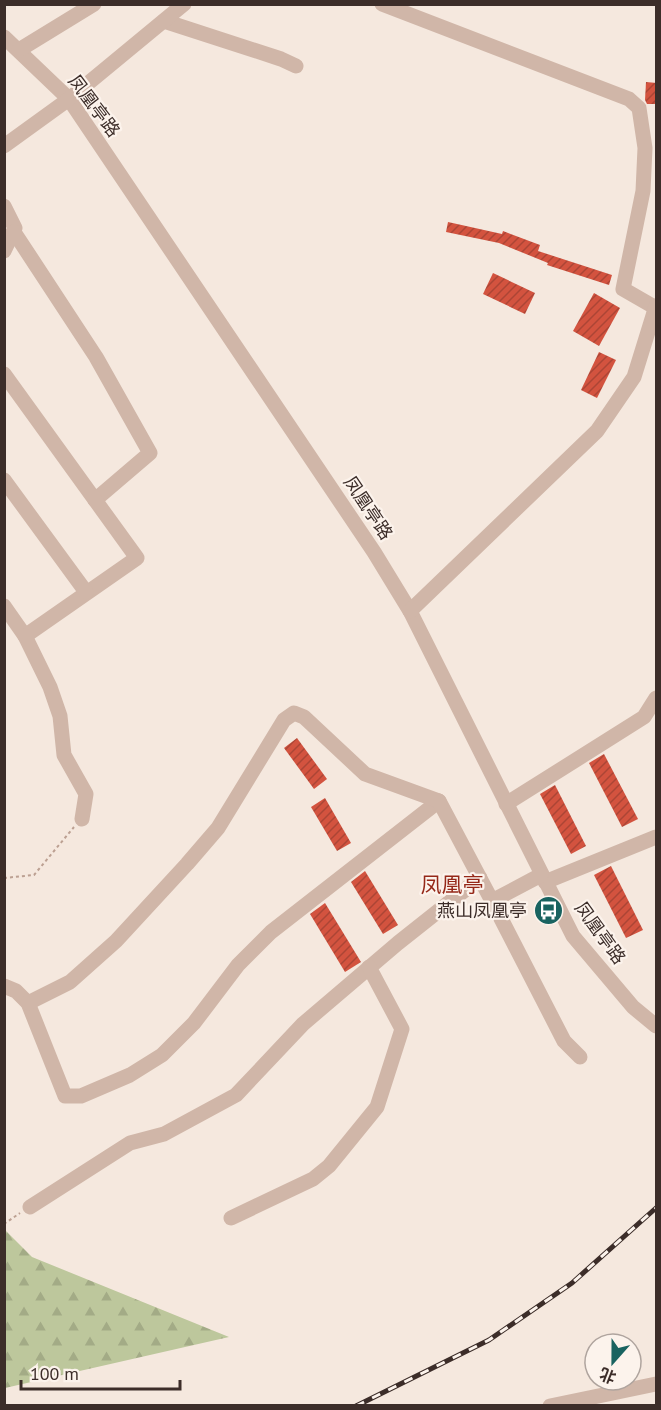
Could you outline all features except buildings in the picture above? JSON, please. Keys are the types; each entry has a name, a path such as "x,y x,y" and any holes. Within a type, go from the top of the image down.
{"street":[{"path":"18,50 94,4"},
{"path":"4,146 69,99 184,4"},
{"path":"382,4 629,99 639,108 645,148 643,191 623,289 656,307 634,377 597,431 410,611"},
{"path":"164,21 296,66"},
{"name":"凤凰亭路","path":"4,37 69,99 374,552 410,611 573,936 633,1007 657,1026"},
{"path":"4,206 15,228 4,250"},
{"path":"14,232 96,357 150,453 95,500"},
{"path":"4,374 137,558 26,636"},
{"path":"4,480 86,592"},
{"path":"4,606 26,636 50,687 60,716 64,755 86,794 82,819"},
{"path":"506,804 644,717 657,698"},
{"path":"28,1004 69,982 116,940 187,864 218,828 284,720 294,713 304,717 365,774 439,801 564,1041 580,1057"},
{"path":"4,986 16,991 28,1004 65,1096 81,1096 152,1063 186,1031 238,965 271,932 439,801"},
{"path":"492,901 543,878 657,837"},
{"path":"30,1207 130,1143 164,1134 236,1095 303,1024 369,967 480,878"},
{"path":"231,1218 313,1179 329,1166 377,1107 402,1029 369,967"},
{"path":"551,1405 657,1384"}],"path":[{"path":"4,878 34,875 82,819"},
{"path":"4,1224 30,1207"}],"green space":[{"path":"5,1230 32,1257 229,1337 5,1388"}],"railway":[{"path":"356,1406 489,1340 572,1283 656,1208"}],"place":[{"name":"燕山凤凰亭","path":"548,911"}],"district":[{"name":"凤凰亭","path":"452,885"}]}
